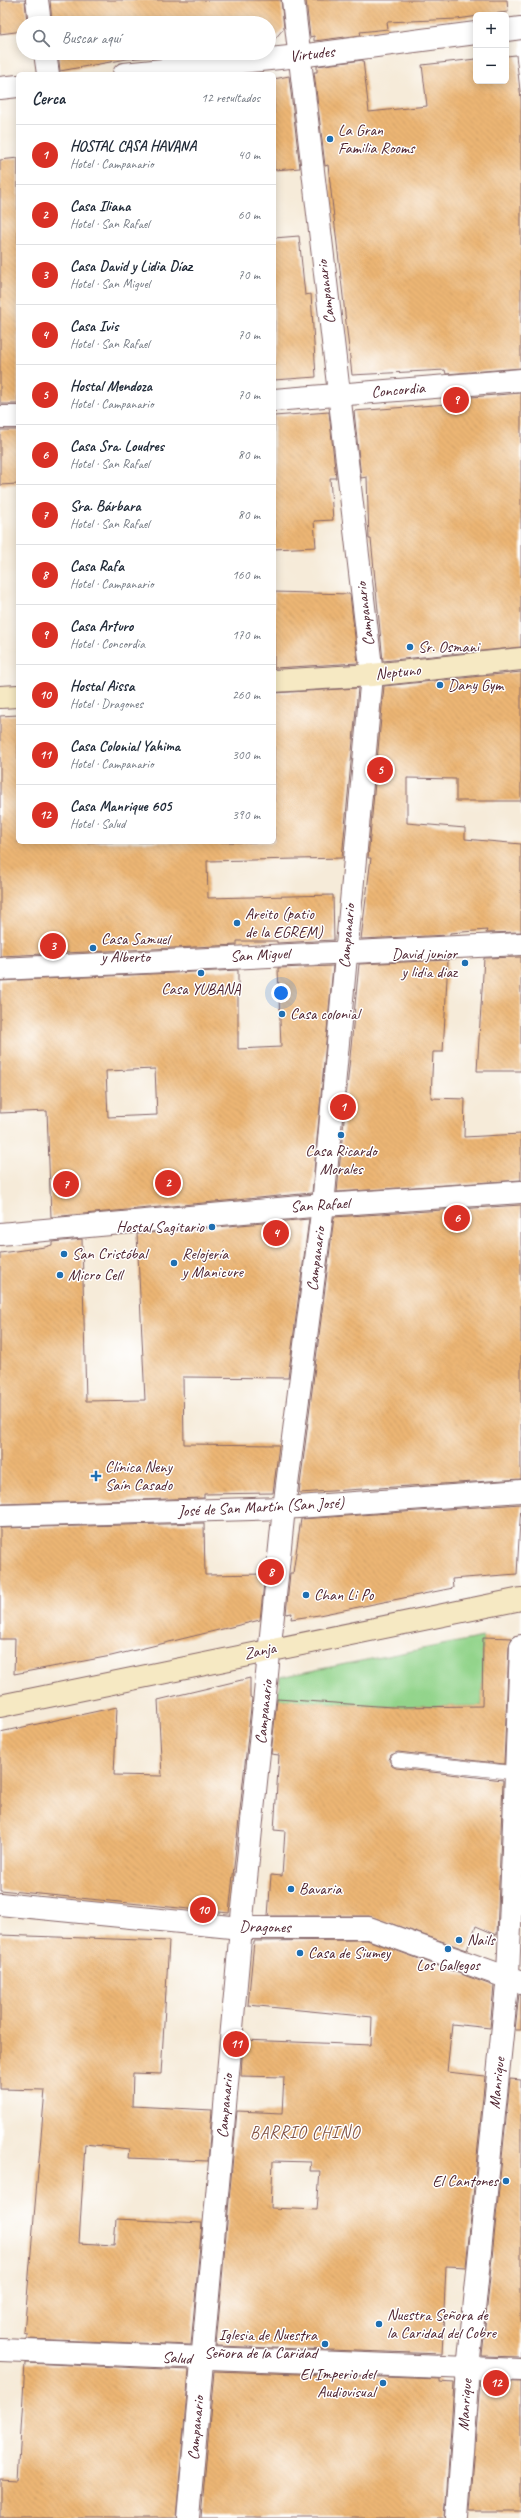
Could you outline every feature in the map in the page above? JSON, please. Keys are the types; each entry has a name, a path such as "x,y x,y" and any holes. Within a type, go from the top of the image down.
{"main road":[{"name":"Neptuno","path":"276,680 372,675 521,660"},
{"path":"0,697 16,696"},
{"name":"Zanja","path":"0,1706 270,1649 521,1599"}],"street":[{"path":"37,0 39,16"},
{"name":"Campanario","path":"188,2518 241,1928 284,1508 323,1205 345,951 372,675 338,395 293,0"},
{"path":"509,30 521,28"},
{"name":"Virtudes","path":"276,58 473,33"},
{"path":"46,60 48,72"},
{"name":"Virtudes","path":"143,72 260,60"},
{"path":"0,88 16,86"},
{"name":"Concordia","path":"276,400 521,380"},
{"path":"0,418 16,417"},
{"name":"San Miguel","path":"0,969 345,951 521,944"},
{"name":"San Rafael","path":"0,1234 323,1205 521,1192"},
{"name":"José de San Martín (San José)","path":"0,1516 284,1508 521,1491"},
{"name":"Manrique","path":"457,2518 468,2369 514,1979 521,1646"},
{"name":"Dragones","path":"0,1904 241,1928 369,1928 514,1979"},
{"name":"Salud","path":"0,2350 202,2359 521,2370"}],"lane":[{"path":"397,1760 518,1764"}],"green space":[{"path":"483,1637 482,1706 392,1707 278,1699 280,1677"}],"building":[{"path":"0,0 25,0 26,16 16,16 16,32 0,34"},
{"path":"50,0 281,0 284,28 276,38 276,16 51,16"},
{"path":"306,0 507,0 508,12 473,12 473,17 457,19 387,22 388,29 360,32 361,35 314,41 314,36 310,37"},
{"path":"516,55 521,99 521,368 446,374 445,370 352,375 328,165 325,166 314,72 317,72 317,66 363,60 369,112 427,106 422,65 473,59 473,84 509,84 509,56"},
{"path":"59,60 121,60 60,71"},
{"path":"289,76 300,168 276,170 276,79"},
{"path":"16,158 16,404 0,404 0,160"},
{"path":"299,236 305,295 311,294 316,377 276,380 276,238"},
{"path":"521,393 521,647 383,661 371,539 369,539 367,477 361,478 354,411 448,404 447,399"},
{"path":"329,412 336,478 330,478 333,520 314,521 316,547 276,549 276,416"},
{"path":"0,430 16,430 16,484 0,485"},
{"path":"276,592 350,594 358,663 276,668"},
{"path":"521,672 521,801 456,801 456,779 407,778 407,823 465,828 465,839 521,844 521,932 486,933 487,930 450,933 450,935 361,939 371,858 368,858 384,686"},
{"path":"358,688 342,858 207,861 208,898 333,895 334,940 277,943 277,941 237,941 237,945 0,956 0,716 16,715 16,844 276,844 276,693"},
{"path":"521,957 521,1071 477,1071 484,958"},
{"path":"448,960 443,1052 433,1052 431,1098 465,1099 464,1137 521,1134 521,1180 337,1192 359,964"},
{"path":"333,966 312,1193 51,1217 47,1111 0,1113 0,981 238,970 238,1049 281,1047 278,968","holes":["155,1069 157,1115 108,1117 106,1071"]},
{"path":"521,1205 521,1479 299,1493 334,1217"},
{"path":"309,1219 288,1378 183,1377 184,1444 279,1445 273,1493 204,1494 204,1498 0,1504 0,1253 45,1247 52,1245 52,1242 82,1239 86,1401 145,1400 137,1234"},
{"path":"521,1504 517,1574 452,1579 453,1588 319,1615 291,1619 292,1613 286,1614 290,1573 293,1573 301,1519"},
{"path":"204,1523 205,1575 265,1574 260,1620 111,1656 14,1674 15,1639 0,1639 0,1528"},
{"path":"483,1637 512,1638 509,1646 504,1764 398,1752 391,1755 389,1760 392,1766 396,1768 503,1780 497,1935 476,1926 467,1950 369,1916 268,1916 271,1875 282,1876 285,1831 274,1830 279,1755 271,1754 277,1699 392,1707 482,1706"},
{"path":"250,1678 250,1697 252,1698 229,1913 0,1890 0,1732 117,1707 114,1775 162,1776 158,1700"},
{"path":"0,1935 169,1941 161,2074 133,2073 132,2106 212,2110 208,2161 128,2158 129,2149 85,2144 79,2243 114,2245 116,2219 202,2223 191,2345 27,2339 27,2334 24,2333 45,2090 0,2089"},
{"path":"367,1940 494,1986 490,2028 452,2024 447,2072 485,2076 466,2267 446,2266 442,2354 216,2346 237,2111 282,2113 284,2077 241,2076 243,2040 371,2045 372,2017 248,2005 254,1941","holes":["273,2161 311,2162 310,2171 320,2171 317,2210 271,2208"]},
{"path":"519,1994 521,1995 521,2030 515,2030"},
{"path":"510,2079 521,2080 521,2357 482,2356"},
{"path":"25,2363 189,2370 176,2518 0,2518 0,2479 18,2480"},
{"path":"214,2371 440,2379 440,2382 454,2383 445,2518 201,2518"},
{"path":"480,2381 521,2382 521,2511 470,2511"}],"place":[{"name":"La Gran Familia Rooms","path":"330,139"},
{"name":"Casa Arturo","path":"456,400"},
{"name":"Sr. Osmani","path":"410,647"},
{"name":"Dany Gym","path":"440,685"},
{"name":"Hostal Mendoza","path":"380,770"},
{"name":"Areito (patio de la EGREM)","path":"237,923"},
{"name":"Casa David y Lidia Díaz","path":"53,946"},
{"name":"Casa Samuel y Alberto","path":"93,948"},
{"name":"David junior y lidia diaz","path":"465,963"},
{"name":"Casa YUBANA","path":"201,973"},
{"name":"Casa colonial","path":"282,1014"},
{"name":"HOSTAL CASA HAVANA","path":"343,1107"},
{"name":"Casa Ricardo Morales","path":"341,1135"},
{"name":"Casa Iliana","path":"168,1183"},
{"name":"Sra. Bárbara","path":"66,1184"},
{"name":"Casa Sra. Loudres","path":"457,1218"},
{"name":"Hostal Sagitario","path":"212,1227"},
{"name":"Casa Ivis","path":"276,1233"},
{"name":"San Cristóbal","path":"64,1254"},
{"name":"Relojería y Manicure","path":"174,1263"},
{"name":"Micro Cell","path":"60,1275"},
{"name":"Clínica Neny Saín Casado","path":"96,1476"},
{"name":"Casa Rafa","path":"271,1572"},
{"name":"Chan Li Po","path":"306,1595"},
{"name":"Bavaria","path":"291,1889"},
{"name":"Hostal Aissa","path":"203,1910"},
{"name":"Nails","path":"459,1940"},
{"name":"Los Gallegos","path":"448,1949"},
{"name":"Casa de Siumey","path":"300,1953"},
{"name":"Casa Colonial Yahima","path":"236,2044"},
{"name":"El Cantones","path":"506,2181"},
{"name":"Nuestra Señora de la Caridad del Cobre","path":"379,2324"},
{"name":"Iglesia de Nuestra Señora de la Caridad","path":"325,2344"},
{"name":"El Imperio del Audiovisual","path":"383,2383"},
{"name":"Casa Manrique 605","path":"496,2383"}],"district":[{"name":"BARRIO CHINO","path":"305,2132"}]}
